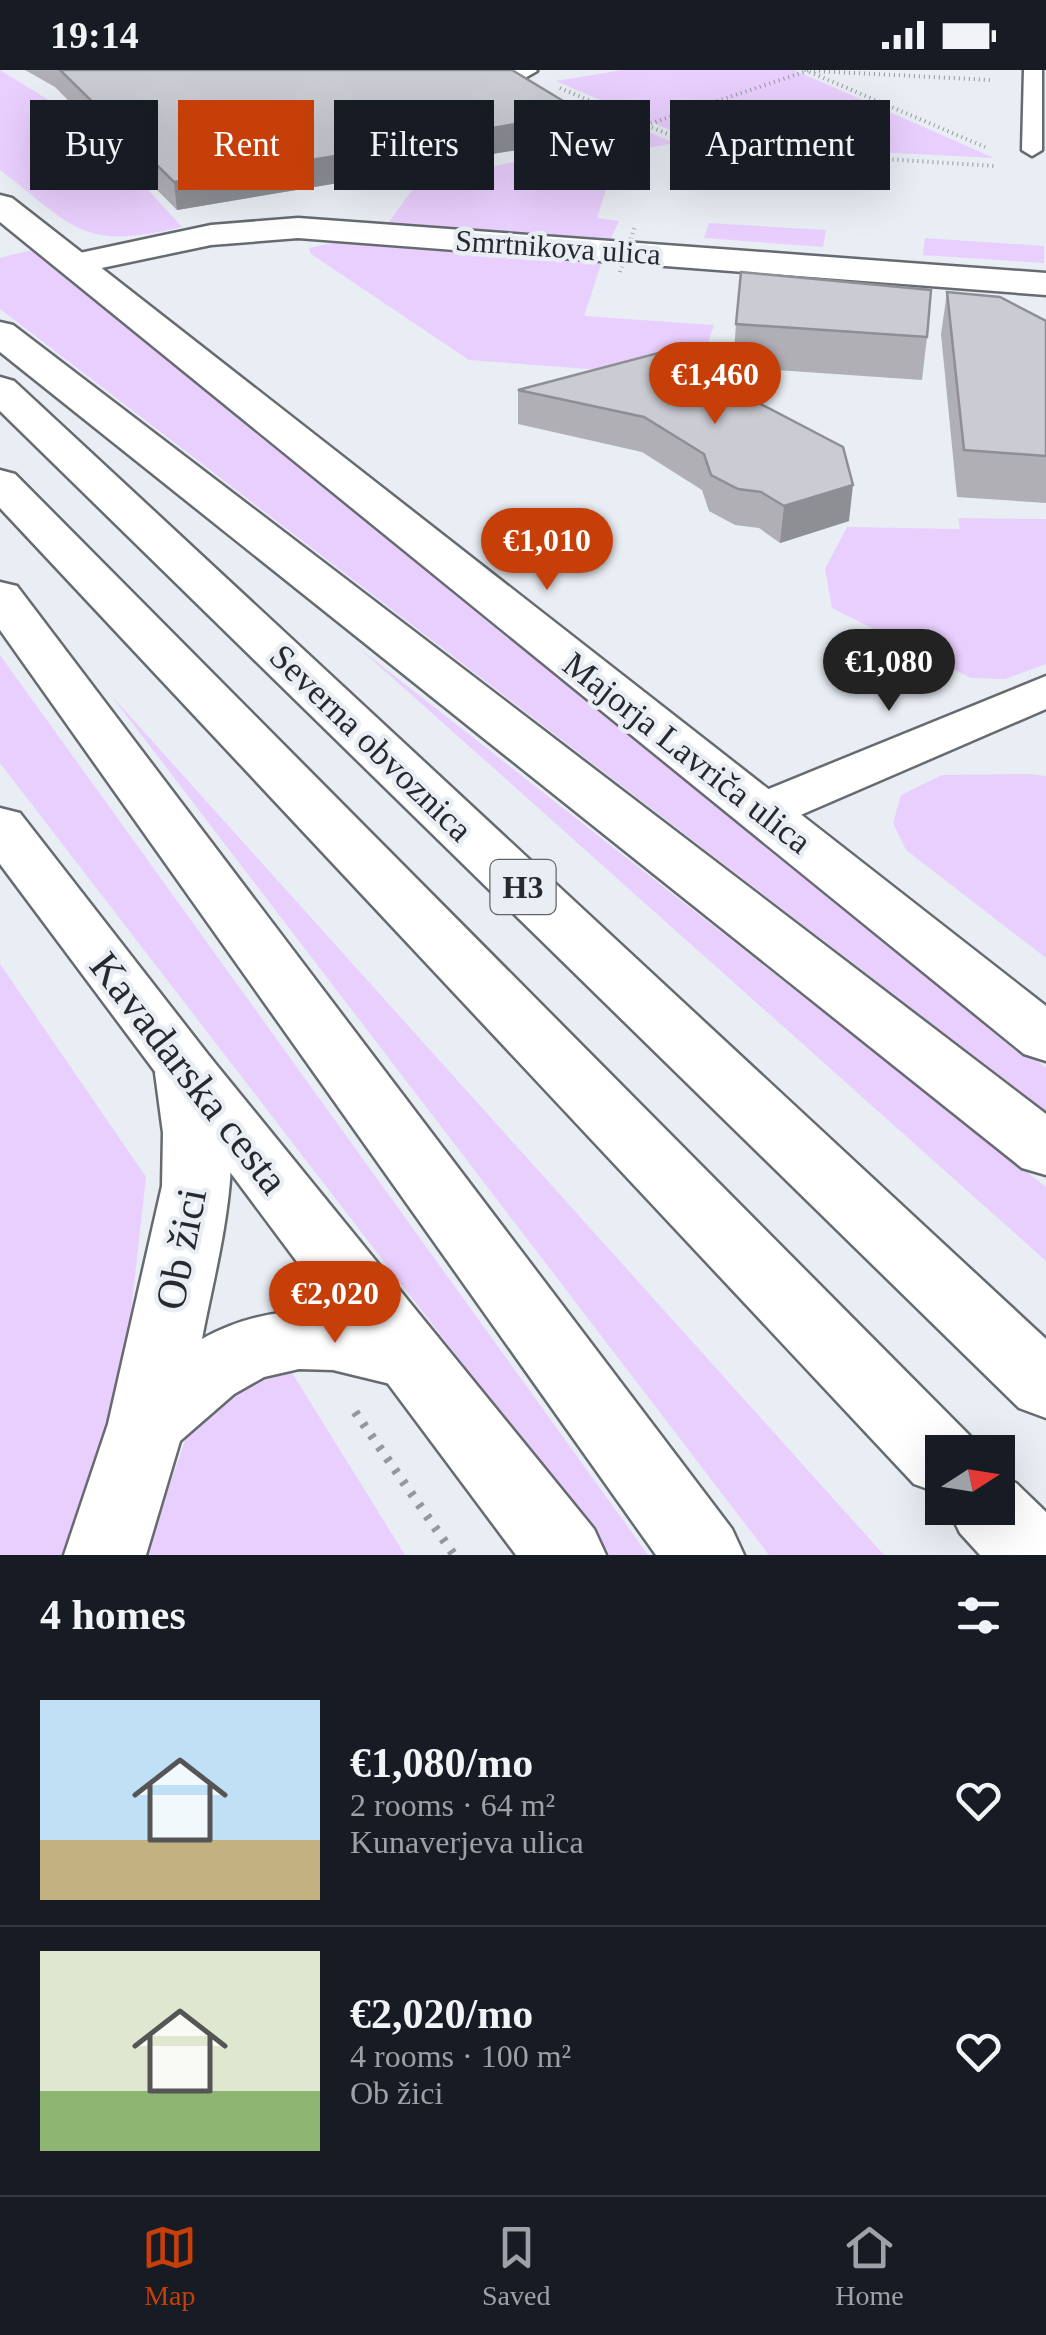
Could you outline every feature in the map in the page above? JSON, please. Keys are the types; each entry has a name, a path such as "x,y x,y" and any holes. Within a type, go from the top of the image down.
{"main road":[{"name":"Majorja Lavriča ulica","path":"0,204 392,522 763,810 1046,1040"},
{"name":"Smrtnikova ulica","path":"73,264 212,235 298,228 1046,284"},
{"path":"0,332 1046,1150"},
{"name":"Severna obvoznica","path":"0,389 1046,1386"},
{"path":"0,483 925,1442"},
{"path":"0,596 703,1555"},
{"path":"763,810 1046,690"},
{"name":"Kavadarska cesta","path":"0,825 186,1073 565,1555"},
{"name":"Ob žici","path":"105,1555 146,1424 196,1186 196,1133 186,1073"},
{"path":"146,1424 216,1364 255,1348 303,1338 355,1339 411,1358"},
{"path":"1005,1525 1034,1555"}],"lane":[{"path":"1032,70 1032,150"}],"path":[{"path":"522,70 588,100"},
{"path":"808,70 986,148"},
{"path":"650,124 808,70 1003,80"},
{"path":"931,77 933,70"},
{"path":"650,128 698,148 1007,167"},
{"path":"620,272 635,226"}],"shaded area":[{"path":"0,70 49,100 30,100 30,190 148,190 182,227 148,234 100,235 64,220 0,170"},
{"path":"622,70 794,70 862,100 670,100 670,130 650,121 650,100 600,100 556,81"},
{"path":"890,112 994,158 890,153"},
{"path":"650,132 670,141 650,148"},
{"path":"514,162 514,190 606,190 597,218 619,221 610,241 386,226 412,190 494,190 494,166"},
{"path":"709,223 826,230 823,247 704,238"},
{"path":"925,238 1044,246 1044,263 923,255"},
{"path":"341,241 601,264 584,316 714,325 697,377 469,360 311,254 309,248"},
{"path":"35,249 1046,1068 1046,1111 0,309 0,258"},
{"path":"958,518 1046,519 1046,664 1005,679 971,678 832,608 825,569 847,527 960,529"},
{"path":"359,648 1046,1187 1046,1261"},
{"path":"0,655 648,1555 610,1555 0,763"},
{"path":"110,694 884,1555 769,1555"},
{"path":"942,775 1046,776 1046,958 906,850 893,823 901,795"},
{"path":"0,964 146,1177 123,1384 68,1555 0,1555"},
{"path":"281,1355 405,1555 145,1555 191,1424"}],"building":[{"path":"60,70 512,70 562,100 514,100 514,124 494,128 494,100 334,100 334,156 314,159 314,100 178,100 178,181 174,182 158,166 158,100 91,100"},
{"path":"741,272 931,290 927,337 736,324"},
{"path":"947,292 1000,297 1046,321 1046,456 964,450"},
{"path":"662,352 729,398 730,388 843,447 853,485 784,506 761,492 738,489 711,475 704,454 644,417 518,390"}]}
